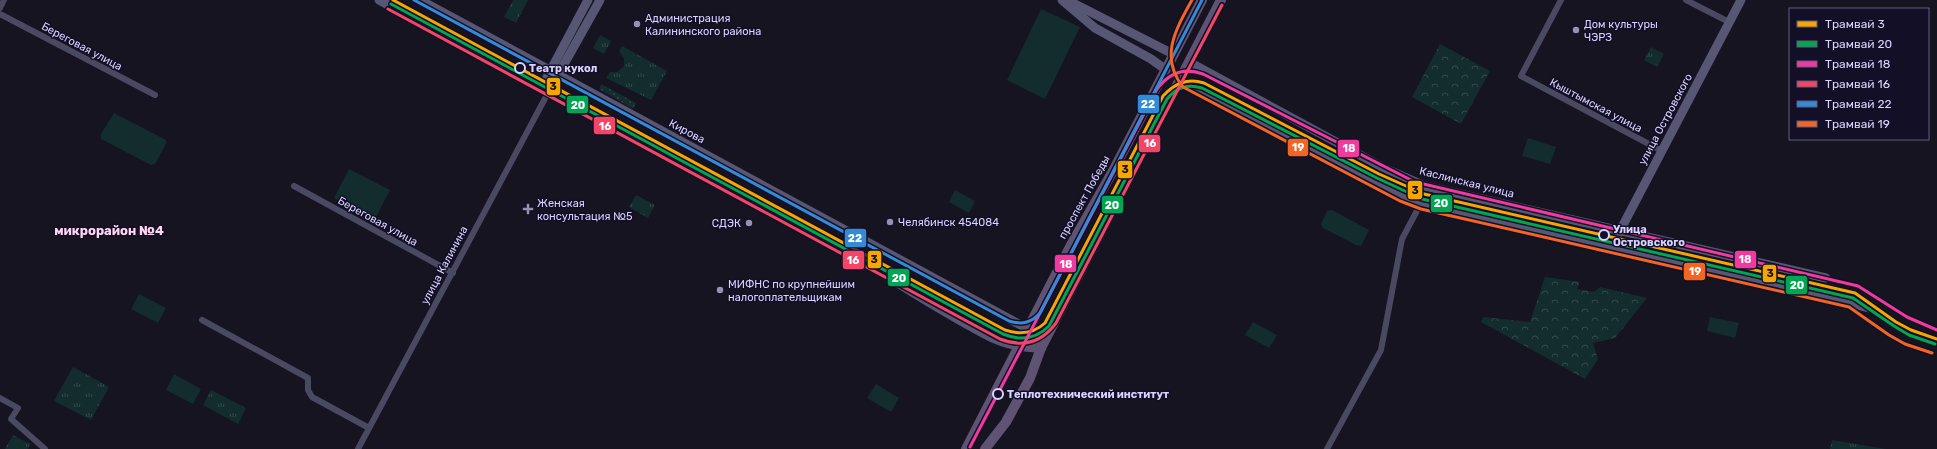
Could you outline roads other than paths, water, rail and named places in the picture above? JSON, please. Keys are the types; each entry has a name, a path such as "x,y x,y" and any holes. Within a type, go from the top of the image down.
{"main road":[{"path":"379,0 550,91 572,105 881,272 918,297 1000,342 1042,348"},
{"name":"Кирова","path":"420,0 1028,329"},
{"path":"550,91 546,79 588,0"},
{"name":"улица Калинина","path":"550,91 600,0"},
{"path":"1062,0 1095,28 1151,59 1180,80 1420,205 1870,308"},
{"name":"Каслинская улица","path":"1067,0 1189,62 1382,167 1425,186 1826,278"},
{"name":"проспект Победы","path":"966,449 1071,245 1113,171 1202,0"},
{"path":"985,449 1006,422 1030,378 1042,348 1221,0"},
{"name":"улица Островского","path":"1611,248 1741,0"},
{"path":"1028,329 1042,348"}],"street":[{"path":"0,8 4,0"},
{"name":"Кыштымская улица","path":"1561,0 1521,76 1662,151"},
{"path":"1686,0 1730,22"},
{"name":"Береговая улица","path":"0,14 155,95"},
{"name":"улица Калинина","path":"358,449 550,91"},
{"name":"Береговая улица","path":"294,186 453,273"},
{"path":"1327,449 1381,350 1402,239 1420,205"},
{"path":"202,320 308,378 308,390 312,397 369,428"},
{"path":"0,398 18,408 12,419 45,449"}],"tram line":[{"name":"3","path":"393,0 1011,332 1021,333 1031,331 1045,323 1163,96 1177,85 1187,81 1192,81 1204,83 1379,174 1424,194 1855,293 1896,322 1911,330 1937,339"},
{"name":"22","path":"414,0 1009,321 1018,323 1030,321 1040,313 1202,0"},
{"name":"19","path":"1192,0 1180,22 1172,43 1172,65 1176,76 1183,87 1400,201 1421,209 1849,307 1889,335 1905,344 1932,353"},
{"name":"20","path":"391,4 1003,334 1016,338 1028,338 1039,334 1049,326 1167,99 1179,89 1192,86 1202,88 1377,178 1422,199 1853,298 1909,335 1935,344"},
{"name":"16","path":"388,9 1000,339 1008,342 1024,343 1031,342 1045,335 1056,323 1222,5"},
{"name":"18","path":"970,447 1157,89 1172,75 1183,71 1203,74 1415,182 1858,286 1907,317 1937,330"}],"place":[{"name":"Администрация Калининского района","path":"637,24"},
{"name":"Дом культуры ЧЭРЗ","path":"1576,30"},
{"name":"Театр кукол","path":"520,68"},
{"name":"Женская консультация №5","path":"528,209"},
{"name":"Челябинск 454084","path":"890,222"},
{"name":"СДЭК","path":"749,223"},
{"name":"Улица Островского","path":"1604,235"},
{"name":"МИФНС по крупнейшим налогоплательщикам","path":"720,290"},
{"name":"Теплотехнический институт","path":"998,394"}],"district":[{"name":"микрорайон №4","path":"109,230"}]}
